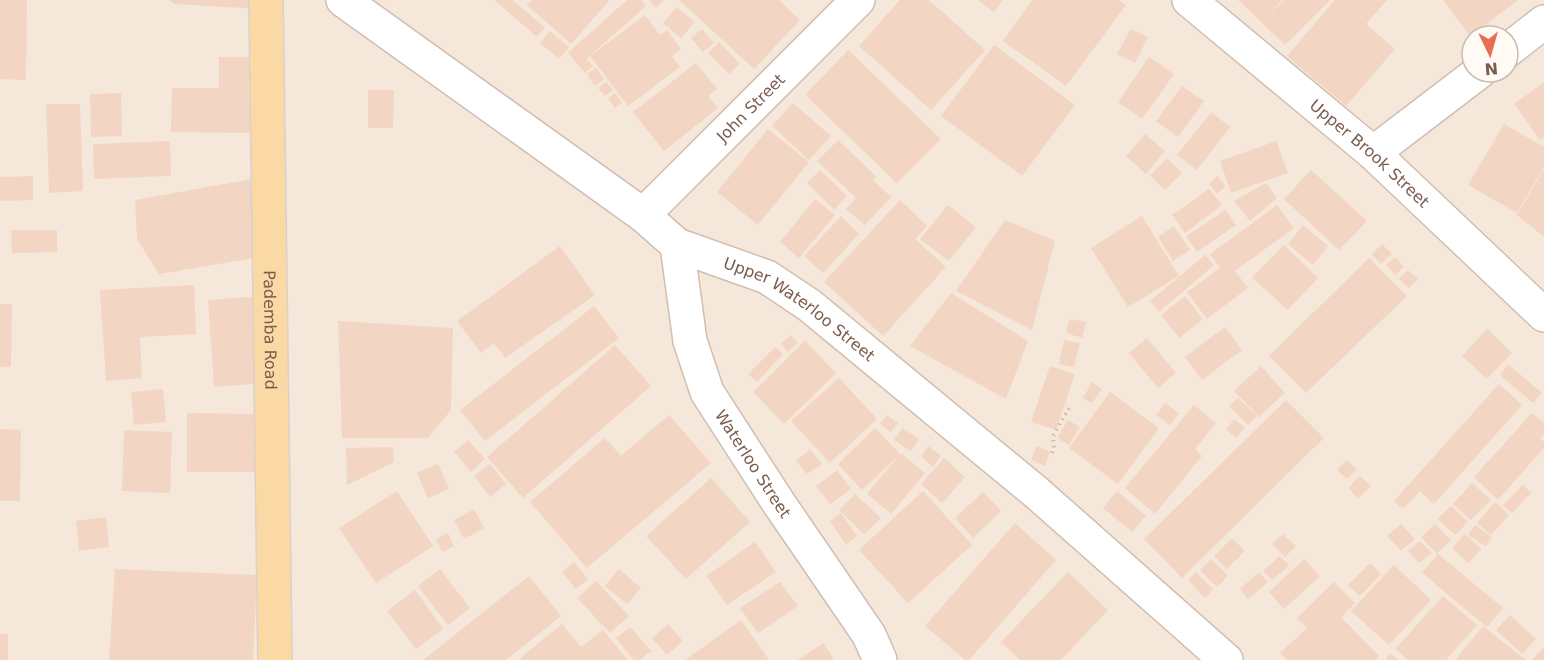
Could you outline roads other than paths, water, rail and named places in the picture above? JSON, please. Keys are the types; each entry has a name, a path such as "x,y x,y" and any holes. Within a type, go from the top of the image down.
{"main road":[{"name":"Pademba Road","path":"266,0 275,660"}],"street":[{"name":"Upper Waterloo Street","path":"343,0 643,215 678,245 767,277 809,305 1037,493 1226,660"},
{"name":"John Street","path":"643,215 858,0"},
{"name":"Upper Brook Street","path":"1189,0 1374,153 1544,315"},
{"path":"1520,41 1544,22"},
{"path":"1374,153 1463,84"},
{"name":"Waterloo Street","path":"678,245 690,342 707,392 778,502 869,635 880,660"}]}
